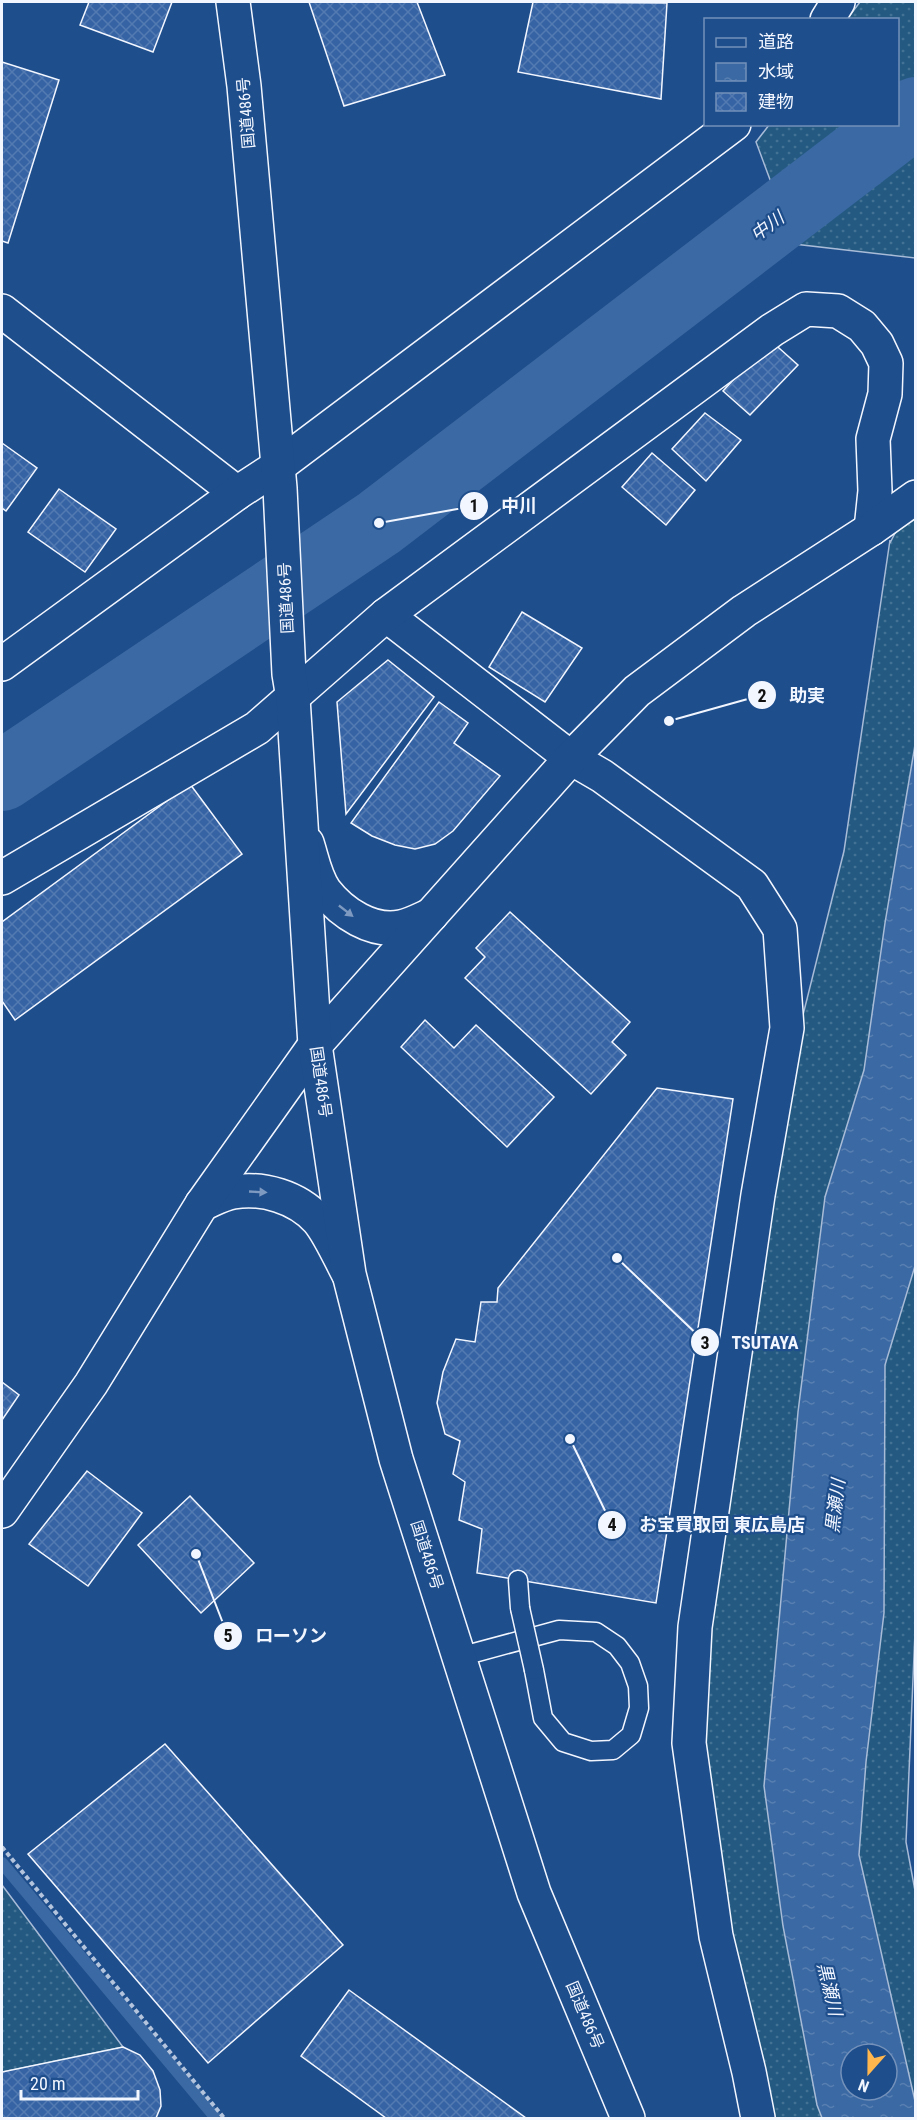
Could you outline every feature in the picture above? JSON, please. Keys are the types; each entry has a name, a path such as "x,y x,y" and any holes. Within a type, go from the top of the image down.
{"main road":[{"name":"国道486号","path":"233,2 244,86 279,478 315,1045 349,1274 396,1459 534,1893 628,2118"},
{"path":"828,18 838,2"},
{"path":"2,664 237,493 279,478 731,126"},
{"path":"2,878 257,728 291,686 772,330 806,309 838,311 862,326 877,344 886,363 885,394 873,439 875,491 893,513 744,611 638,691 571,758 315,1045 202,1204 91,1384 2,1510"},
{"path":"2,311 237,493"},
{"path":"386,615 571,758 602,776 752,885 780,929 787,1028 757,1206 695,1627 689,1743 716,1936 758,2118"},
{"path":"301,824 316,873 324,890 351,915 369,925 385,928 402,927 431,915"},
{"path":"202,1204 232,1192 255,1191 277,1194 295,1203 318,1221 349,1274"}],"lane":[{"path":"459,1657 559,1630 596,1632 617,1646 630,1664 638,1686 639,1708 631,1735 613,1750 591,1751 563,1742 543,1718 534,1670 520,1608 518,1580"}],"path":[{"path":"2,1847 224,2118"}],"shaded area":[{"path":"860,2 915,2 915,258 794,244 756,142 768,126 899,126 899,18 848,18"},
{"path":"915,494 916,1609 906,1842 916,1896 915,2118 767,2118 689,1743 758,1195 844,851 890,540 890,543"},
{"path":"2,1885 123,2047 2,2072"}],"water":[{"name":"黒瀬川","path":"915,745 915,1266 885,1365 884,1613 866,1762 859,1855 915,2101 915,2118 822,2118 817,2105 783,1926 764,1786 798,1412 825,1197 864,1070 885,923"}],"building":[{"path":"89,2 172,2 153,52 80,25"},
{"path":"309,2 417,2 445,75 344,106"},
{"path":"533,2 667,3 661,99 518,72"},
{"path":"2,62 59,80 8,243 2,241"},
{"path":"770,340 798,365 750,415 723,391"},
{"path":"705,413 741,440 706,481 672,449"},
{"path":"2,443 37,468 6,511 2,508"},
{"path":"652,453 695,490 666,525 622,487"},
{"path":"59,489 116,529 85,572 28,532"},
{"path":"522,612 582,648 545,702 489,667"},
{"path":"388,660 434,697 346,814 337,702"},
{"path":"439,702 468,723 454,743 500,776 453,831 435,844 415,849 395,845 372,836 351,823"},
{"path":"190,784 242,854 15,1020 2,1001 2,922"},
{"path":"510,912 630,1022 612,1042 626,1055 591,1094 465,978 485,957 476,948"},
{"path":"425,1020 454,1048 476,1025 554,1097 507,1147 401,1047"},
{"path":"657,1088 733,1099 656,1603 477,1573 482,1529 459,1520 465,1482 453,1474 460,1441 445,1434 437,1403 443,1372 456,1339 475,1342 481,1302 497,1302 498,1288"},
{"path":"2,1382 19,1395 2,1420"},
{"path":"87,1471 142,1513 88,1586 29,1544"},
{"path":"190,1496 254,1563 201,1613 138,1545"},
{"path":"165,1744 343,1945 208,2063 28,1854"},
{"path":"349,1990 526,2118 386,2118 301,2056"},
{"path":"123,2047 140,2055 153,2071 160,2090 161,2106 156,2118 2,2118 2,2072"}],"waterway":[{"name":"中川","path":"899,125 916,112"},
{"name":"中川","path":"2,776 379,523 898,126"},
{"path":"2,1863 216,2118"}],"place":[{"name":"中川","path":"379,523"},
{"name":"助実","path":"669,721"},
{"name":"TSUTAYA","path":"617,1258"},
{"name":"お宝買取団 東広島店","path":"570,1439"},
{"name":"ローソン","path":"196,1554"}]}
